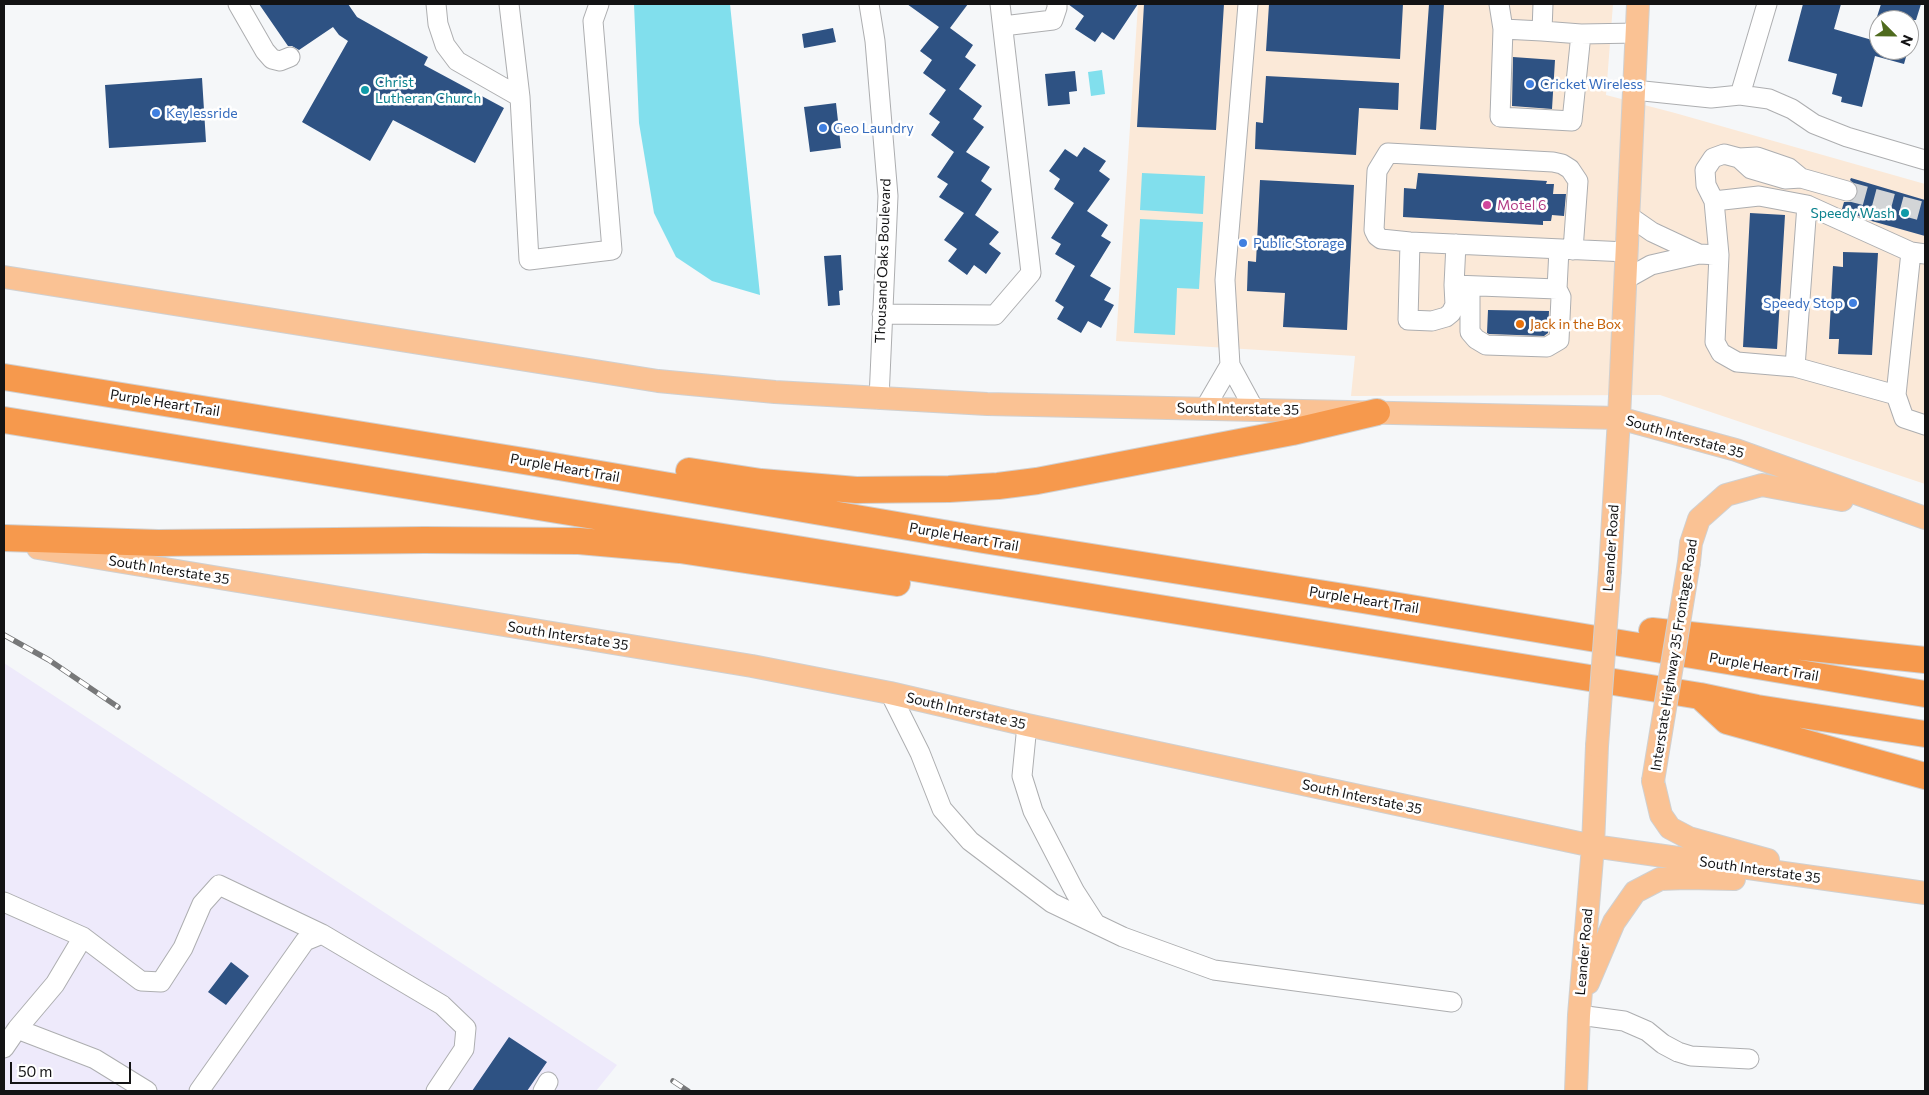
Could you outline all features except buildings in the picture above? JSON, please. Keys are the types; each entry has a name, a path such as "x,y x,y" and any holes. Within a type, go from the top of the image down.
{"highway":[{"name":"Purple Heart Trail","path":"4,376 530,462 984,540 1363,600 1925,694"},
{"path":"530,462 575,453 735,478 808,486 856,490 949,489 1037,481 1292,432 1377,412"},
{"path":"4,420 1925,734"},
{"path":"4,538 158,543 424,540 579,541 680,550 1055,607 1235,620"},
{"path":"1363,600 1546,612 1651,631 1925,660"},
{"path":"1700,696 1727,721 1925,776"}],"main road":[{"name":"Leander Road","path":"1576,1091 1579,1009 1593,846 1597,746 1619,418 1638,4"},
{"name":"South Interstate 35","path":"4,277 658,381 878,399 987,404 1619,418 1736,450 1918,515"},
{"name":"Interstate Highway 35 Frontage Road","path":"1845,883 1689,838 1670,828 1661,815 1653,782 1688,562 1699,519 1726,495 1762,485 1918,515"},
{"name":"South Interstate 35","path":"4,542 752,666 890,693 1027,725 1593,846 1925,893"},
{"path":"1579,1009 1614,922 1635,892 1660,879 1687,878 1845,883"}],"street":[{"path":"238,4 272,60 280,61 290,57"},
{"path":"436,4 438,24 445,45 457,61 520,97"},
{"path":"509,4 520,97 529,260 612,250 593,22 599,4"},
{"name":"Thousand Oaks Boulevard","path":"869,4 875,41 888,196 878,399"},
{"path":"882,314 995,315 1031,273 1000,4"},
{"path":"1003,26 1053,20 1057,4"},
{"path":"1248,4 1225,280 1230,365 1254,410"},
{"path":"1499,4 1503,28 1500,116 1572,121 1581,34"},
{"path":"1542,31 1543,4"},
{"path":"1740,95 1767,4"},
{"path":"1503,28 1581,34 1637,33"},
{"path":"1634,90 1711,98 1740,95 1769,99 1792,110 1814,124 1847,137 1924,154"},
{"path":"1456,244 1470,332 1476,339 1486,345 1547,347 1559,340 1561,297 1557,289 1566,249 1578,181 1570,169 1554,162 1388,154 1377,171 1374,230 1381,239 1410,242 1456,244 1566,249 1627,252"},
{"path":"1847,191 1801,178 1789,168 1757,156 1739,158 1724,154 1713,158 1705,170 1706,185 1714,201 1719,255 1716,342 1721,353 1737,362 1795,367 1896,396"},
{"path":"1714,201 1759,196 1807,205 1918,253 1896,396 1904,418 1925,425"},
{"path":"1795,367 1807,205"},
{"path":"1629,216 1652,232 1699,254"},
{"path":"1410,242 1408,320 1432,320 1446,317 1451,313 1462,285"},
{"path":"1626,279 1651,265 1699,254 1719,255"},
{"path":"1462,285 1557,289"},
{"path":"1206,408 1230,365"},
{"path":"890,693 920,753 942,809 970,841 1052,903 1123,937 1214,970 1452,1002"},
{"path":"1027,725 1022,776 1033,810 1075,892 1095,924"},
{"path":"4,902 83,937 141,981 161,982 183,948 202,904 219,885 322,934 442,1005 466,1028 464,1049 436,1091"},
{"path":"199,1091 305,941 322,934"},
{"path":"4,1048 17,1029 55,984 83,937"},
{"path":"1579,1009 1647,1031 1663,1044 1691,1056 1749,1059"},
{"path":"17,1029 94,1059 147,1091"}],"shaded area":[{"path":"1138,4 1613,4 1606,95 1925,184 1925,484 1660,395 1351,396 1355,356 1116,341"},
{"path":"4,663 617,1065 596,1091 4,1091"}],"water":[{"path":"634,4 730,4 760,295 712,281 676,257 654,213 639,123"},
{"path":"1102,70 1105,94 1091,96 1088,72"},
{"path":"1142,173 1205,176 1203,214 1140,210"},
{"path":"1140,219 1203,222 1199,289 1177,288 1175,335 1134,333"}],"tunnel":[{"path":"1847,191 1925,212"}],"railway":[{"path":"4,635 49,660 118,707"},
{"path":"673,1081 688,1091"}],"place":[{"name":"Cricket Wireless","path":"1530,84"},
{"name":"Christ Lutheran Church","path":"365,90"},
{"name":"Keylessride","path":"156,113"},
{"name":"Geo Laundry","path":"823,128"},
{"name":"Motel 6","path":"1487,205"},
{"name":"Speedy Wash","path":"1905,213"},
{"name":"Public Storage","path":"1243,243"},
{"name":"Speedy Stop","path":"1853,303"},
{"name":"Jack in the Box","path":"1520,324"}]}
